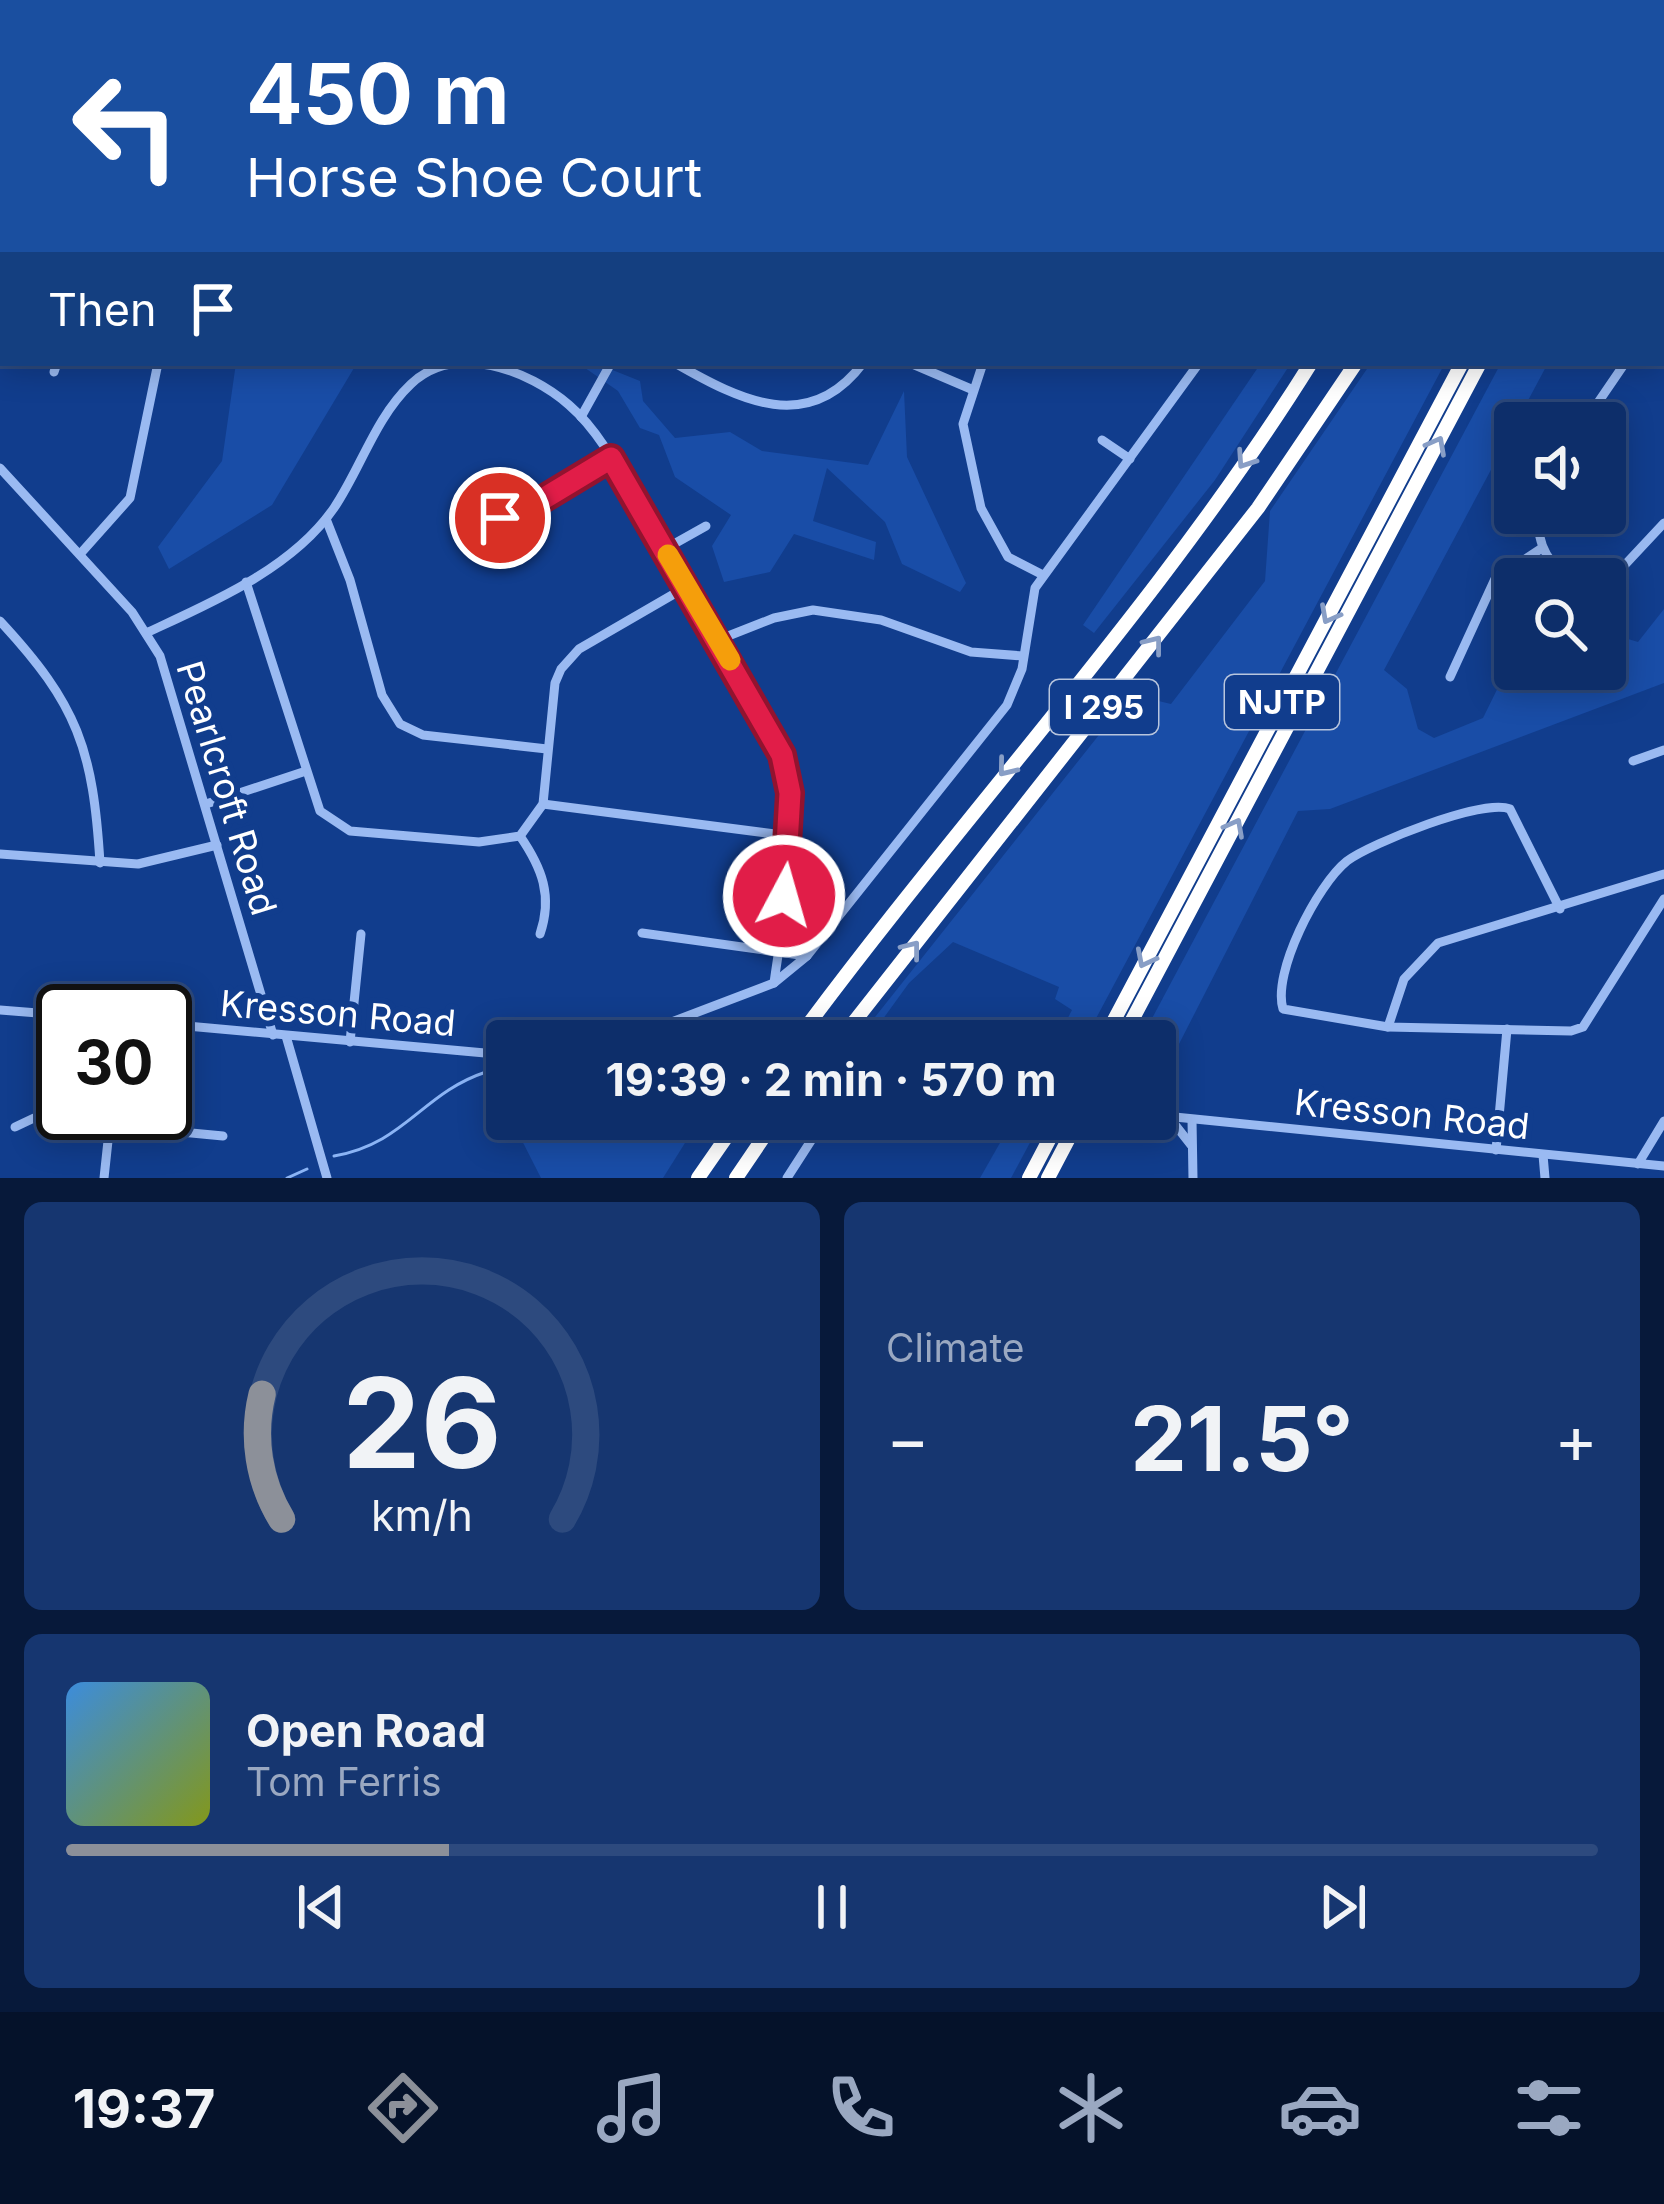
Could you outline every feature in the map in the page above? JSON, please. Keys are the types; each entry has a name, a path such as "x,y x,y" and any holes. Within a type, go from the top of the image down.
{"highway":[{"name":"I 295","path":"812,1020 958,826 1168,566 1309,366"},
{"name":"I 295","path":"856,1020 1232,542 1354,366"},
{"name":"NJTP","path":"1114,1020 1460,366"},
{"name":"NJTP","path":"1132,1020 1478,366"},
{"path":"698,1178 724,1140"},
{"path":"736,1178 762,1140"},
{"path":"1030,1178 1049,1140"},
{"path":"1048,1178 1068,1140"}],"street":[{"path":"81,554 130,498 157,366"},
{"path":"146,632 246,582 308,538 326,518 395,400 433,370 464,366"},
{"path":"490,366 550,391 581,417 611,458 782,755 788,774 790,836 774,983"},
{"path":"581,417 609,366"},
{"path":"680,366 708,382 795,407 836,395 860,366"},
{"path":"917,366 970,389"},
{"path":"981,366 963,424 981,508 1008,557 1043,575"},
{"path":"677,1020 774,983 807,956 1007,705 1023,656 1030,600 1043,575 1197,366"},
{"path":"1598,402 1623,366"},
{"path":"1102,440 1130,459"},
{"path":"482,519 538,502 611,458"},
{"name":"Pearlcroft Road","path":"0,468 146,632 168,674 273,1035"},
{"path":"326,518 350,580 382,694 400,724 423,735 547,749"},
{"path":"1626,564 1664,523"},
{"path":"664,549 706,526"},
{"path":"1540,534 1550,558"},
{"path":"1450,677 1495,579 1542,548"},
{"path":"246,582 303,772 320,812 350,831 479,842 520,836 542,804 555,683 568,659 686,587"},
{"path":"718,640 792,612 813,610 880,620 970,652 1023,656"},
{"path":"0,621 51,680 74,717 91,771 100,863"},
{"path":"1633,761 1664,750"},
{"path":"206,804 303,772"},
{"path":"542,804 790,836"},
{"path":"1560,909 1520,823 1506,806 1462,812 1351,858 1303,925 1278,994 1282,1009 1388,1027 1560,1032 1583,1027 1664,899"},
{"path":"520,836 543,873 545,917 539,934"},
{"path":"0,854 100,863 166,860 217,845"},
{"path":"1388,1027 1404,979 1429,949 1664,874"},
{"path":"641,932 807,956"},
{"path":"350,1042 361,934"},
{"path":"0,1010 36,1013"},
{"name":"Kresson Road","path":"192,1027 486,1053"},
{"path":"1496,1150 1507,1029"},
{"path":"286,1036 327,1178"},
{"path":"15,1127 36,1118"},
{"name":"Kresson Road","path":"1176,1118 1664,1166"},
{"path":"1192,1120 1193,1178"},
{"path":"1638,1164 1664,1121"},
{"path":"1176,1127 1192,1149"},
{"path":"192,1134 223,1136"},
{"path":"104,1178 108,1140"},
{"path":"787,1178 811,1140"},
{"path":"1543,1154 1545,1178"}],"shaded area":[{"path":"236,366 355,366 272,505 169,569 158,547 222,461"},
{"path":"582,366 602,366 640,381 643,401 675,438 730,432 762,451 868,465 904,391 907,457 966,583 960,592 902,564 885,522 827,468 813,521 876,542 874,560 794,534 770,572 724,582 712,546 731,515 675,477 659,435 640,428 618,391"},
{"path":"1259,366 1289,366 1215,480 1094,633 1083,625"},
{"path":"1369,366 1443,366 1095,1020 1067,1020 1072,1010 1055,999 1059,987 953,942 909,983 882,1020 873,1020 1114,716 1146,698 1171,704 1265,581 1270,511"},
{"path":"1499,366 1546,366 1527,402 1494,402 1494,464 1384,670 1407,689 1418,729 1434,738 1483,718 1497,690 1626,690 1626,638 1638,642 1664,609 1664,683 1330,809 1298,811 1176,1050 1176,1020 1151,1020"},
{"path":"522,1140 687,1140 663,1178 541,1178"},
{"path":"1002,1140 1031,1140 1011,1178 980,1178"}],"waterway":[{"path":"334,1156 379,1141 445,1092 486,1072"},
{"path":"287,1178 307,1169"}],"slow traffic":[{"path":"668,555 730,660"}],"route":[{"path":"500,518 538,502 611,458 782,755 790,793 784,896"}]}
